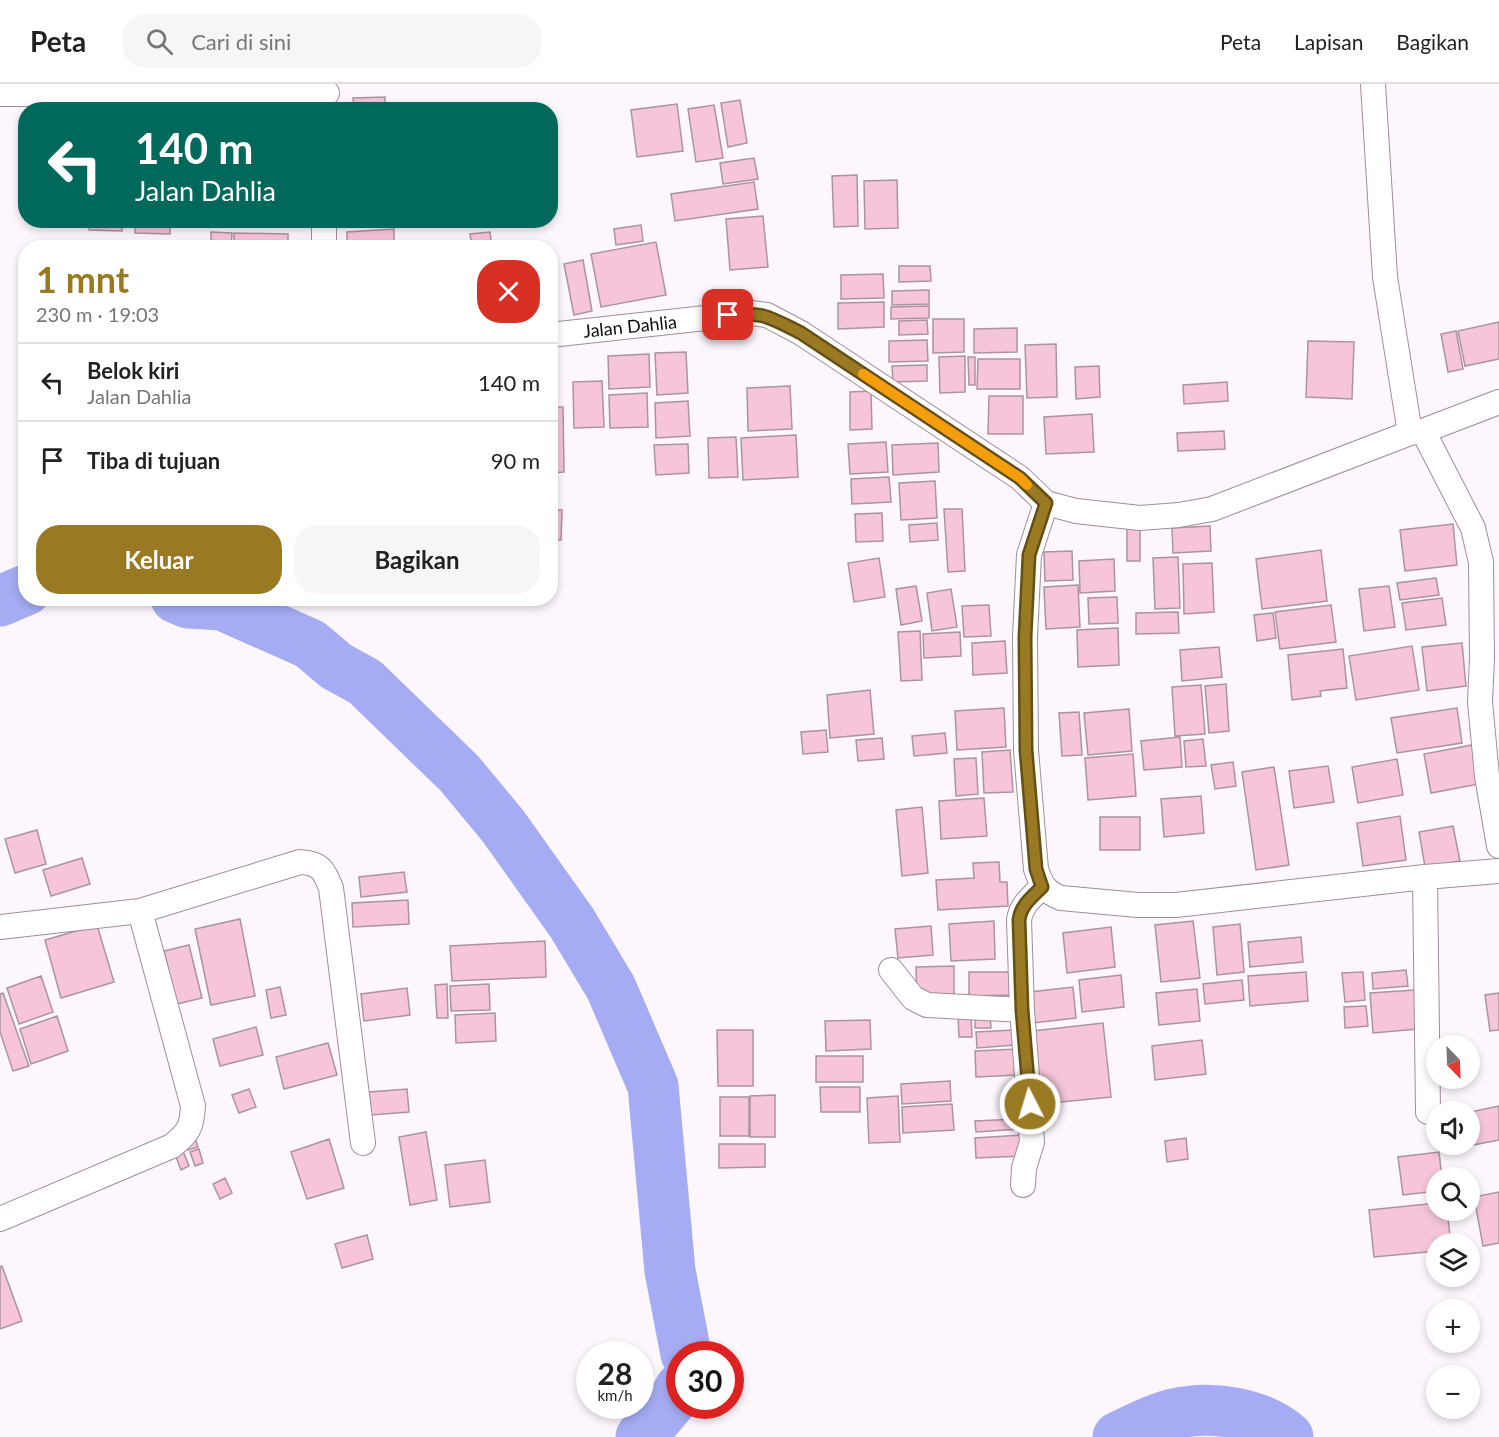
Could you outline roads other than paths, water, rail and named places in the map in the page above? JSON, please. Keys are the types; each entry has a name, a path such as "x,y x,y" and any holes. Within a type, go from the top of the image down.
{"street":[{"path":"1373,84 1384,277 1417,432 1473,528 1481,562 1482,658 1479,702 1487,776 1499,846"},
{"path":"0,94 327,96"},
{"name":"Jalan Dahlia","path":"558,334 751,313 767,315 801,333 1020,478 1046,503"},
{"path":"1499,402 1212,509 1179,515 1140,518 1077,511 1046,503 1029,555 1025,637 1026,750 1036,869 1042,887 1052,895 1061,898 1138,905 1176,905 1425,877 1499,872"},
{"path":"0,927 140,911 300,862 313,863 325,873 331,888 363,1143"},
{"path":"1425,877 1428,1101"},
{"path":"1023,1185 1024,1168 1032,1142 1022,1010 1020,912 1027,901 1042,887"},
{"path":"0,1219 172,1146 184,1136 192,1124 193,1106 140,911"},
{"path":"891,970 913,998 927,1005 1022,1010"}],"waterway":[{"path":"0,601 18,593"},
{"path":"224,606 310,644 336,666 365,682 459,773 503,826 572,923 611,988 653,1086 670,1271 683,1341"},
{"path":"641,1437 666,1407"},
{"path":"1118,1437 1167,1416 1203,1410 1249,1416 1276,1428 1288,1437"}]}
